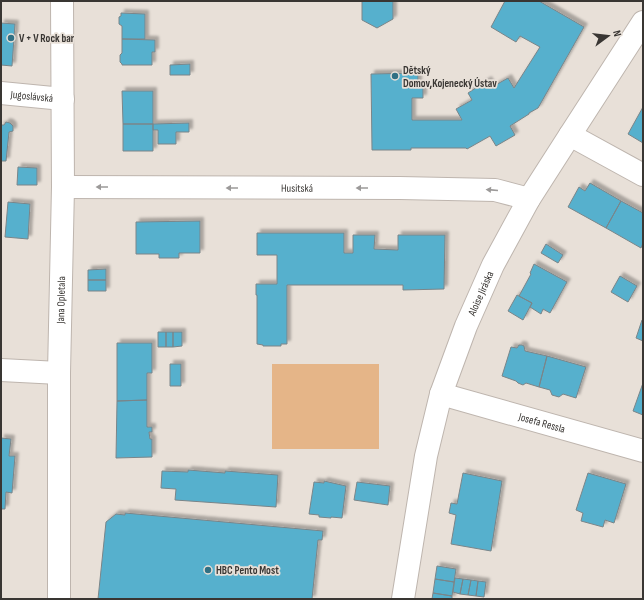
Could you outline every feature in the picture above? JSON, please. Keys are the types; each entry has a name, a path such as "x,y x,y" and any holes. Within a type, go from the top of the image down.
{"street":[{"name":"Jana Opletala","path":"59,599 59,373 63,187 62,1"},
{"name":"Aloise Jiráska","path":"403,599 426,456 441,394 466,326 494,265 529,199 643,22"},
{"name":"Jugoslávská","path":"1,94 63,99"},
{"path":"570,135 643,175"},
{"name":"Husitská","path":"63,187 400,188 495,190 529,199"},
{"path":"1,370 59,373"},
{"name":"Josefa Ressla","path":"441,394 643,451"}],"shaded area":[{"path":"272,364 379,364 379,449 272,449"}],"building":[{"path":"362,1 393,1 393,19 377,28 362,20"},
{"name":"Dětský Domov,Kojenecký Ústav","path":"505,1 539,1 584,27 538,108 510,126 515,135 496,146 490,136 467,149 411,148 411,150 372,150 371,74 418,73 418,85 423,85 423,98 412,98 412,120 462,120 456,109 472,100 468,93 488,80 492,87 508,78 514,88 540,47 520,36 516,42 491,27"},
{"path":"121,13 145,14 145,39 122,39 122,26 119,24 119,17 121,16"},
{"path":"1,23 15,24 12,66 1,65"},
{"path":"122,39 155,40 155,52 152,52 152,65 122,65 120,62 120,55 122,53"},
{"path":"190,64 190,75 170,75 170,65"},
{"path":"122,91 153,91 153,124 123,124"},
{"path":"643,107 643,143 628,134"},
{"path":"6,122 13,126 13,131 9,132 6,161 1,161 1,125 4,125"},
{"path":"189,123 189,132 176,132 176,144 158,144 158,130 153,130 153,124"},
{"path":"123,124 153,124 153,151 123,151"},
{"path":"18,167 37,168 37,185 17,185"},
{"path":"590,183 621,201 606,228 568,207 579,187 585,191"},
{"path":"621,201 643,213 643,243 641,248 606,228"},
{"path":"8,202 30,204 28,239 5,237"},
{"path":"200,221 200,253 179,253 179,258 159,258 159,254 136,254 136,222"},
{"path":"257,233 344,233 344,253 353,253 353,235 375,235 374,249 398,250 398,235 445,235 444,289 403,290 403,285 287,285 287,344 281,344 281,346 263,346 257,344 256,284 277,284 277,255 257,255"},
{"path":"546,244 563,255 558,263 541,253"},
{"path":"534,264 567,282 550,313 543,309 541,314 530,307 532,303 519,296 531,274 530,273"},
{"path":"106,269 106,280 88,280 88,270"},
{"path":"620,276 637,286 628,302 611,292"},
{"path":"88,280 106,280 106,291 88,291"},
{"path":"517,295 532,303 523,320 508,311"},
{"path":"643,320 643,341 636,338"},
{"path":"158,332 166,332 166,347 158,347"},
{"path":"166,332 173,332 173,347 166,347"},
{"path":"173,332 182,332 182,346 173,347"},
{"path":"117,343 152,343 152,373 147,373 147,400 117,401"},
{"path":"519,345 524,346 525,351 547,356 539,387 526,383 523,385 502,376 511,347 517,348"},
{"path":"547,356 586,367 576,398 563,394 559,397 552,395 550,390 539,387"},
{"path":"170,364 181,364 181,386 170,386"},
{"path":"643,383 643,415 633,411"},
{"path":"147,400 147,427 152,427 152,432 149,432 150,439 152,439 152,457 116,458 117,401"},
{"path":"1,438 11,439 9,456 15,456 12,493 6,492 5,509 1,509"},
{"path":"188,470 278,475 276,507 175,500 176,489 161,488 162,471 188,472"},
{"path":"463,473 502,481 491,551 451,544 456,515 449,513 451,503 457,504"},
{"path":"588,473 626,484 614,523 605,520 603,527 581,521 583,513 576,510"},
{"path":"324,481 346,486 342,518 319,517 319,515 309,514 314,482 324,483"},
{"path":"357,482 390,486 388,505 354,500"},
{"name":"HBC Pento Most","path":"125,513 323,531 322,540 318,540 312,599 98,599 106,522 116,514 125,515"},
{"path":"437,566 456,569 454,582 435,579"},
{"path":"455,578 463,579 460,594 453,592"},
{"path":"435,579 454,582 452,596 433,593"},
{"path":"463,579 471,580 468,595 460,594"},
{"path":"471,580 478,581 476,596 468,595"},
{"path":"478,581 486,582 484,597 476,596"},
{"path":"433,593 452,596 452,599 432,599"}],"place":[{"name":"V + V Rock bar","path":"11,38"},
{"name":"Dětský Domov,Kojenecký Ústav","path":"395,76"},
{"name":"HBC Pento Most","path":"208,570"}]}
